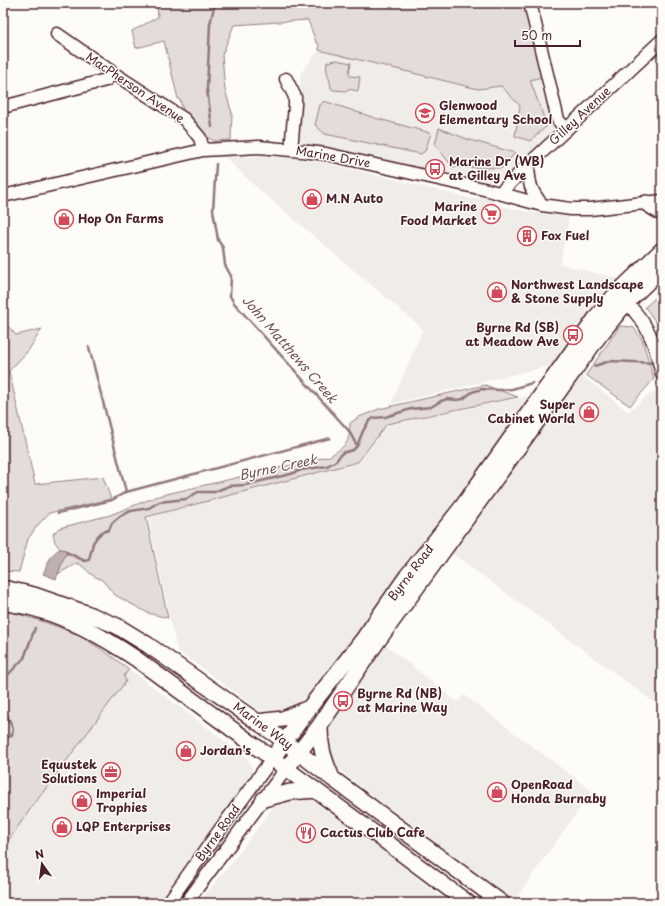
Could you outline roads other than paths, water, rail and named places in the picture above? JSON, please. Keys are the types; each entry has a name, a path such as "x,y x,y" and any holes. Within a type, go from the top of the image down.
{"main road":[{"path":"646,203 662,213"},
{"name":"Byrne Road","path":"286,769 320,725 377,642 600,336 620,299 662,250"},
{"name":"Byrne Road","path":"272,759 310,707 364,638 407,576 462,507 598,315 662,268"},
{"name":"Marine Way","path":"3,588 54,601 117,626 170,660 299,752 333,779 502,903"},
{"name":"Marine Way","path":"3,602 39,610 107,639 316,790 468,903"},
{"path":"257,722 283,719 310,707"},
{"path":"320,725 320,743 322,752 333,779"},
{"path":"264,799 290,792 316,790"}],"street":[{"path":"530,3 558,120 566,129"},
{"name":"MacPherson Avenue","path":"57,34 113,73 184,119 200,138 203,150"},
{"name":"Gilley Avenue","path":"500,193 528,164 662,40"},
{"path":"3,107 106,80 113,73"},
{"path":"286,79 292,88 295,97 291,150"},
{"name":"Marine Drive","path":"3,196 203,150 259,148 326,154 500,193 542,205 571,209 590,209 662,201"},
{"path":"528,164 530,188 542,205"},
{"path":"620,299 634,311 648,329 657,352 662,374"},
{"name":"Byrne Road","path":"168,903 272,759"},
{"name":"Byrne Road","path":"186,903 286,769"}],"waterway":[{"name":"John Matthews Creek","path":"212,127 207,89 210,24 215,3"},
{"name":"John Matthews Creek","path":"216,164 213,210 218,240 223,248 225,265 231,276 230,296 234,303 349,431 357,446"},
{"path":"89,347 126,492"},
{"name":"Byrne Creek","path":"594,366 610,361 656,363"},
{"name":"Byrne Creek","path":"66,552 85,561 89,560 93,543 97,537 102,532 109,530 112,523 120,516 131,511 149,508 159,502 186,499 198,492 214,492 229,486 245,485 291,474 301,470 327,466 336,461 342,453 353,450 357,446 369,421 374,418 385,417 411,409 431,407 447,399 463,399 472,392 482,389 512,389 532,383"},
{"path":"58,513 112,500 126,492 330,438"},
{"name":"Byrne Creek","path":"3,683 4,679 24,658 35,628"},
{"name":"Byrne Creek","path":"3,709 5,710 13,729 12,735 7,738 3,737"}],"place":[{"name":"Glenwood Elementary School","path":"425,113"},
{"name":"Marine Dr (WB) at Gilley Ave","path":"435,169"},
{"name":"M.N Auto","path":"312,199"},
{"name":"Marine Food Market","path":"491,214"},
{"name":"Hop On Farms","path":"64,219"},
{"name":"Fox Fuel","path":"527,236"},
{"name":"Northwest Landscape & Stone Supply","path":"497,292"},
{"name":"Byrne Rd (SB) at Meadow Ave","path":"573,335"},
{"name":"Super Cabinet World","path":"589,412"},
{"name":"Byrne Rd (NB) at Marine Way","path":"343,701"},
{"name":"Jordan's","path":"186,751"},
{"name":"Equustek Solutions","path":"111,772"},
{"name":"OpenRoad Honda Burnaby","path":"497,792"},
{"name":"Imperial Trophies","path":"82,801"},
{"name":"LQP Enterprises","path":"62,827"},
{"name":"Cactus Club Cafe","path":"306,833"}]}
